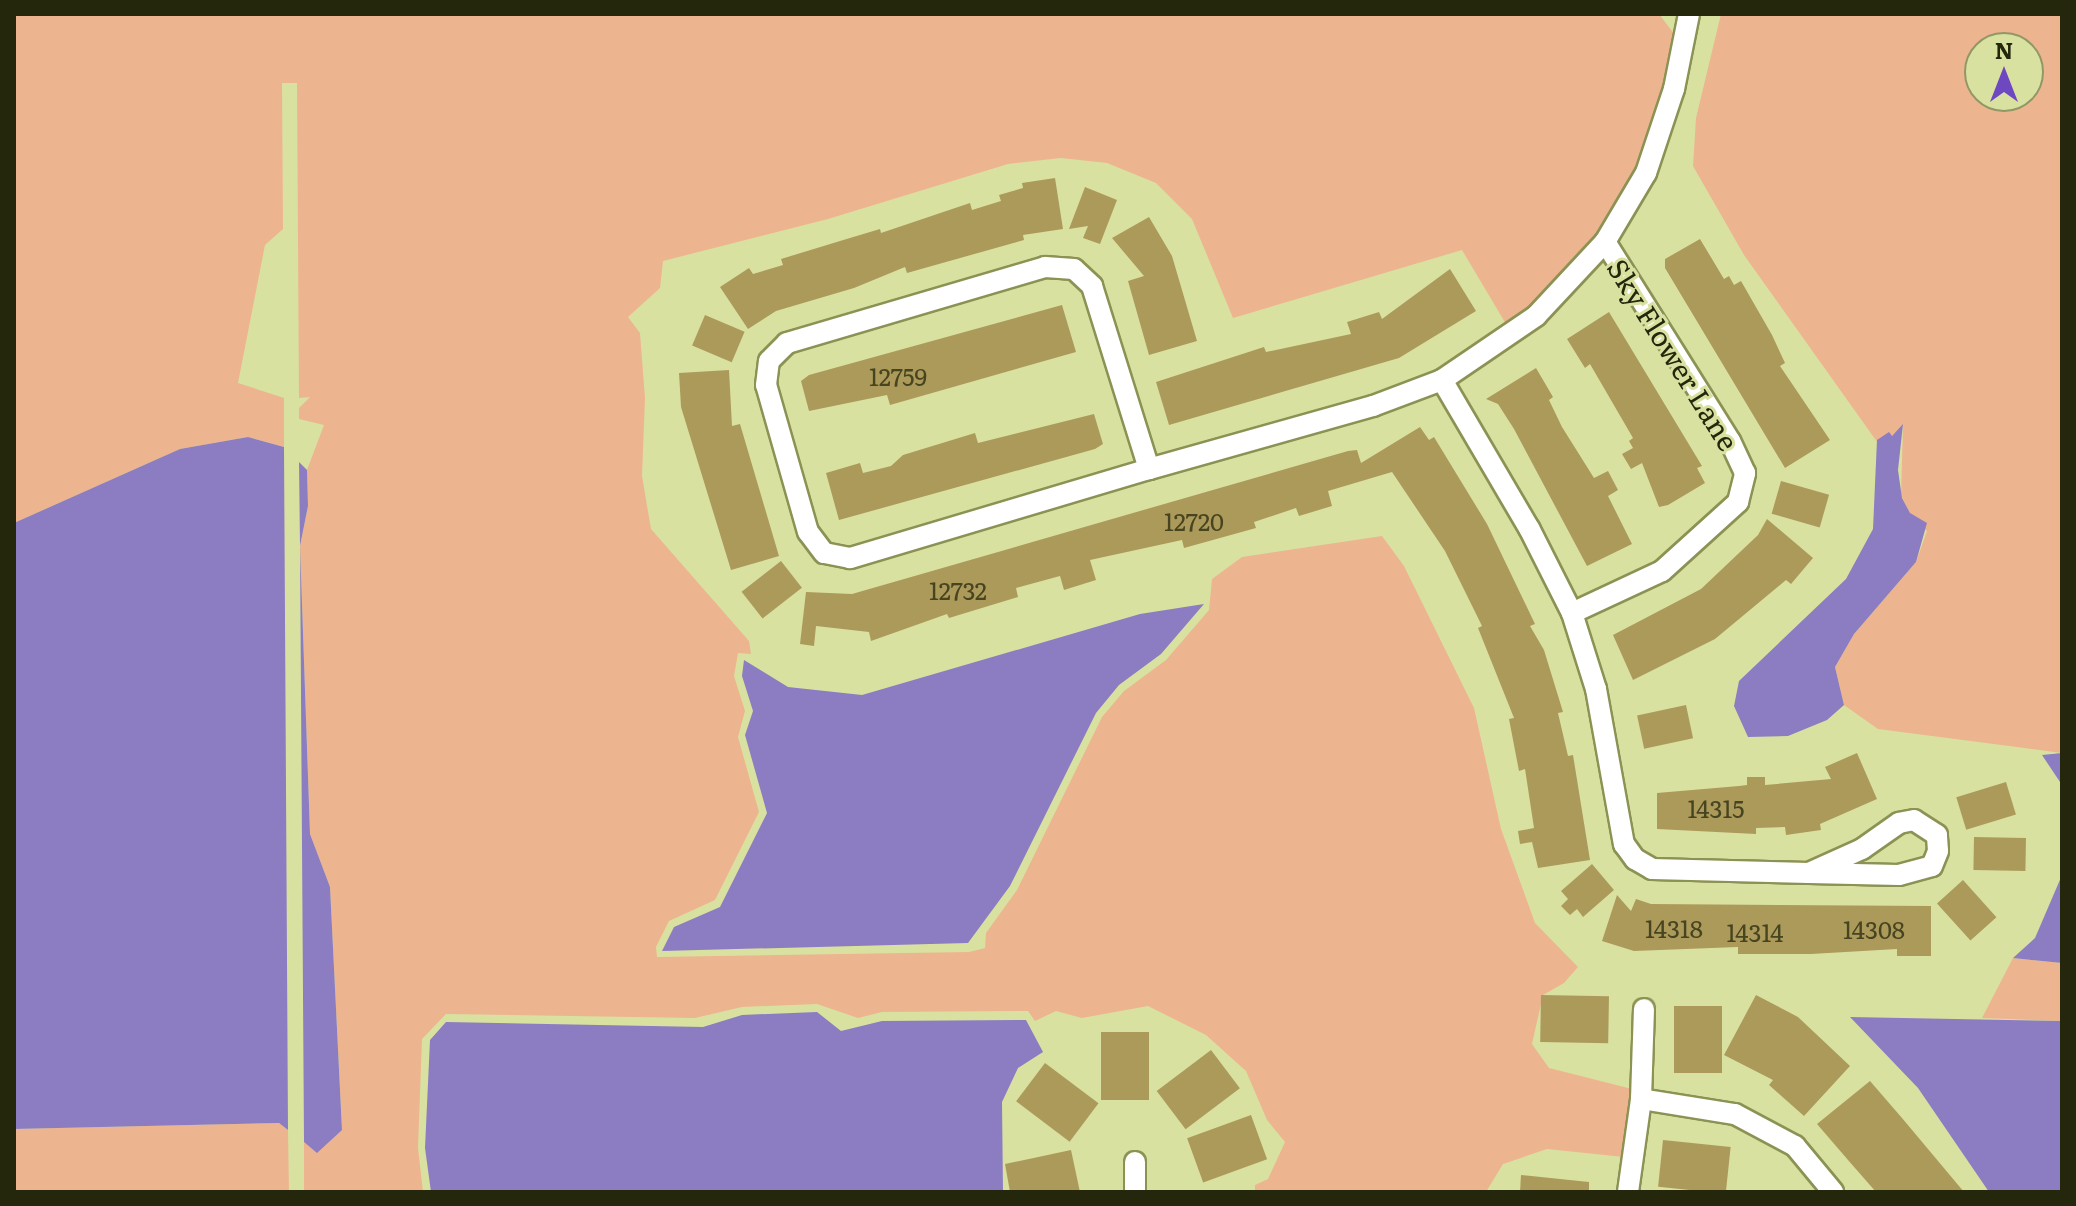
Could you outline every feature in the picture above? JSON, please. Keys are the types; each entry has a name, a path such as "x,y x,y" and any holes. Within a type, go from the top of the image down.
{"street":[{"path":"1149,469 1092,286 1074,269 1045,267 787,343 769,361 766,385 804,517 824,553 850,558 1373,406 1442,380 1536,316 1605,242 1646,173 1674,89 1689,14"},
{"name":"Sky Flower Lane","path":"1572,613 1673,562 1738,502 1745,473 1730,441 1605,242"},
{"path":"1442,380 1529,528 1572,613 1596,689 1624,844 1635,859 1652,869 1809,873 1919,873 1932,866 1937,835 1914,820 1899,823 1862,849 1809,873"},
{"path":"1628,1192 1641,1099 1644,1009"},
{"path":"1641,1099 1735,1114 1795,1146 1833,1192"},
{"path":"1135,1162 1135,1192"}],"shaded area":[{"path":"14,14 1659,14 1675,35 1665,86 1638,169 1599,235 1531,308 1506,324 1462,250 1233,318 1192,219 1156,183 1107,163 1061,158 1008,164 828,219 663,261 660,288 628,317 640,333 645,398 642,476 651,529 749,641 751,654 738,653 734,676 745,711 738,737 759,812 715,900 669,921 656,947 657,957 969,952 985,948 986,933 1017,890 1102,717 1124,691 1166,660 1209,610 1212,579 1242,557 1382,536 1404,566 1474,708 1501,829 1535,923 1578,967 1564,983 1543,995 1532,1044 1549,1068 1632,1089 1624,1157 1547,1149 1503,1164 1486,1192 1255,1192 1255,1185 1268,1179 1285,1142 1267,1120 1246,1071 1206,1035 1148,1006 1082,1018 1056,1011 1035,1021 1028,1011 882,1012 858,1018 817,1004 742,1007 695,1018 446,1014 422,1039 418,1148 423,1192 304,1192 304,1142 317,1152 342,1129 330,887 310,834 300,546 308,506 307,470 324,425 299,419 299,408 310,397 299,398 297,83 282,83 283,229 265,245 238,383 284,398 284,447 248,437 180,449 14,523"},
{"path":"1721,14 2062,14 2062,753 1878,729 1844,705 1835,667 1854,634 1916,562 1927,531 1912,518 1901,495 1903,426 1880,446 1744,255 1693,166 1696,118"},
{"path":"1903,424 1898,470 1902,498 1910,513 1927,523 1916,562 1854,634 1835,667 1844,705 1827,720 1788,736 1748,737 1734,706 1739,681 1846,579 1873,529 1877,440 1889,432 1892,436"},
{"path":"248,437 284,447 288,1130 279,1123 14,1129 14,523 180,449"},
{"path":"299,462 307,470 308,506 300,546"},
{"path":"300,546 310,834 330,887 342,1130 317,1153 304,1142"},
{"path":"1204,604 1161,654 1119,685 1096,713 1010,886 968,943 662,951 674,927 720,907 767,813 745,735 753,711 742,676 744,660 788,687 862,695 1140,614"},
{"path":"2062,753 2062,785 2042,755"},
{"path":"2062,875 2062,963 2013,958 2035,938"},
{"path":"2013,958 2062,963 2062,1021 1982,1018"},
{"path":"817,1012 841,1031 882,1021 1026,1020 1043,1052 1018,1068 1002,1102 1003,1192 431,1192 425,1148 430,1040 446,1022 703,1027 742,1015"},
{"path":"1850,1017 2062,1021 2062,1192 1989,1192 1918,1088"},
{"path":"279,1123 288,1130 289,1192 14,1192 14,1129"}],"building":[{"path":"1055,178 1063,229 1023,235 1024,240 907,273 905,267 854,288 776,311 748,329 720,287 749,268 753,274 783,265 781,259 880,229 881,233 970,203 972,210 1001,201 999,195 1023,188 1022,183"},
{"path":"1085,187 1117,200 1100,244 1083,238 1088,226 1069,229"},
{"path":"1149,217 1172,256 1197,341 1149,355 1128,281 1144,276 1112,238"},
{"path":"1700,239 1724,279 1729,276 1734,285 1741,281 1785,363 1780,366 1830,440 1785,468 1665,268 1665,259"},
{"path":"1450,269 1476,311 1399,358 1169,425 1156,382 1264,347 1266,352 1351,334 1347,322 1379,312 1382,319"},
{"path":"1062,305 1076,352 890,405 887,395 809,411 801,381 809,375"},
{"path":"1609,312 1702,466 1697,468 1705,483 1668,505 1659,507 1642,463 1631,469 1622,454 1633,448 1629,441 1633,438 1590,364 1585,368 1567,339"},
{"path":"705,315 745,332 732,362 692,345"},
{"path":"1536,368 1553,397 1549,400 1562,427 1594,478 1608,471 1618,490 1608,496 1632,544 1587,566 1514,429 1498,404 1486,399"},
{"path":"729,370 732,426 740,424 779,556 731,570 681,407 679,373"},
{"path":"1094,414 1103,444 1095,449 839,520 826,473 860,463 863,473 891,466 903,455 975,433 978,443"},
{"path":"1420,427 1429,440 1434,437 1487,524 1535,624 1530,626 1544,650 1563,712 1558,713 1568,756 1573,755 1590,860 1538,868 1532,842 1520,844 1518,831 1534,828 1525,769 1519,771 1509,719 1514,718 1478,628 1482,626 1445,551 1392,472 1328,491 1332,506 1299,516 1296,508 1254,522 1256,528 1184,548 1182,540 1090,560 1096,580 1064,590 1060,576 1016,588 1018,597 949,618 947,614 871,641 869,632 816,626 814,646 800,644 806,592 852,594 1348,451 1357,450 1361,463"},
{"path":"1781,481 1829,495 1820,527 1772,514"},
{"path":"1767,519 1813,558 1791,584 1786,580 1715,639 1633,680 1613,635 1701,589 1758,535"},
{"path":"781,561 802,588 763,619 742,592"},
{"path":"1686,705 1693,738 1644,749 1637,715"},
{"path":"1857,753 1877,799 1820,824 1821,830 1786,835 1785,827 1756,828 1756,834 1657,829 1657,793 1747,785 1747,777 1765,777 1765,785 1831,779 1825,767"},
{"path":"2006,782 2016,815 1966,830 1956,797"},
{"path":"1974,837 2026,838 2025,871 1973,870"},
{"path":"1592,864 1614,890 1583,917 1577,909 1570,915 1561,906 1568,899 1561,891"},
{"path":"1963,880 1996,917 1970,941 1937,903"},
{"path":"1617,895 1631,911 1636,899 1651,904 1931,906 1931,956 1897,956 1897,949 1811,954 1738,954 1738,947 1634,951 1602,941"},
{"path":"1541,995 1609,996 1608,1043 1540,1042"},
{"path":"1756,995 1798,1017 1850,1066 1804,1116 1769,1085 1773,1080 1724,1055"},
{"path":"1674,1006 1722,1006 1722,1073 1674,1073"},
{"path":"1101,1032 1149,1032 1149,1100 1101,1100"},
{"path":"1211,1050 1240,1088 1186,1129 1157,1091"},
{"path":"1045,1063 1099,1103 1070,1142 1016,1101"},
{"path":"1870,1081 1964,1192 1876,1192 1817,1124"},
{"path":"1251,1115 1267,1159 1203,1182 1187,1138"},
{"path":"1663,1140 1731,1147 1726,1192 1658,1187"},
{"path":"1071,1150 1080,1192 1010,1192 1005,1164"},
{"path":"1521,1175 1589,1182 1589,1192 1520,1192"}]}
